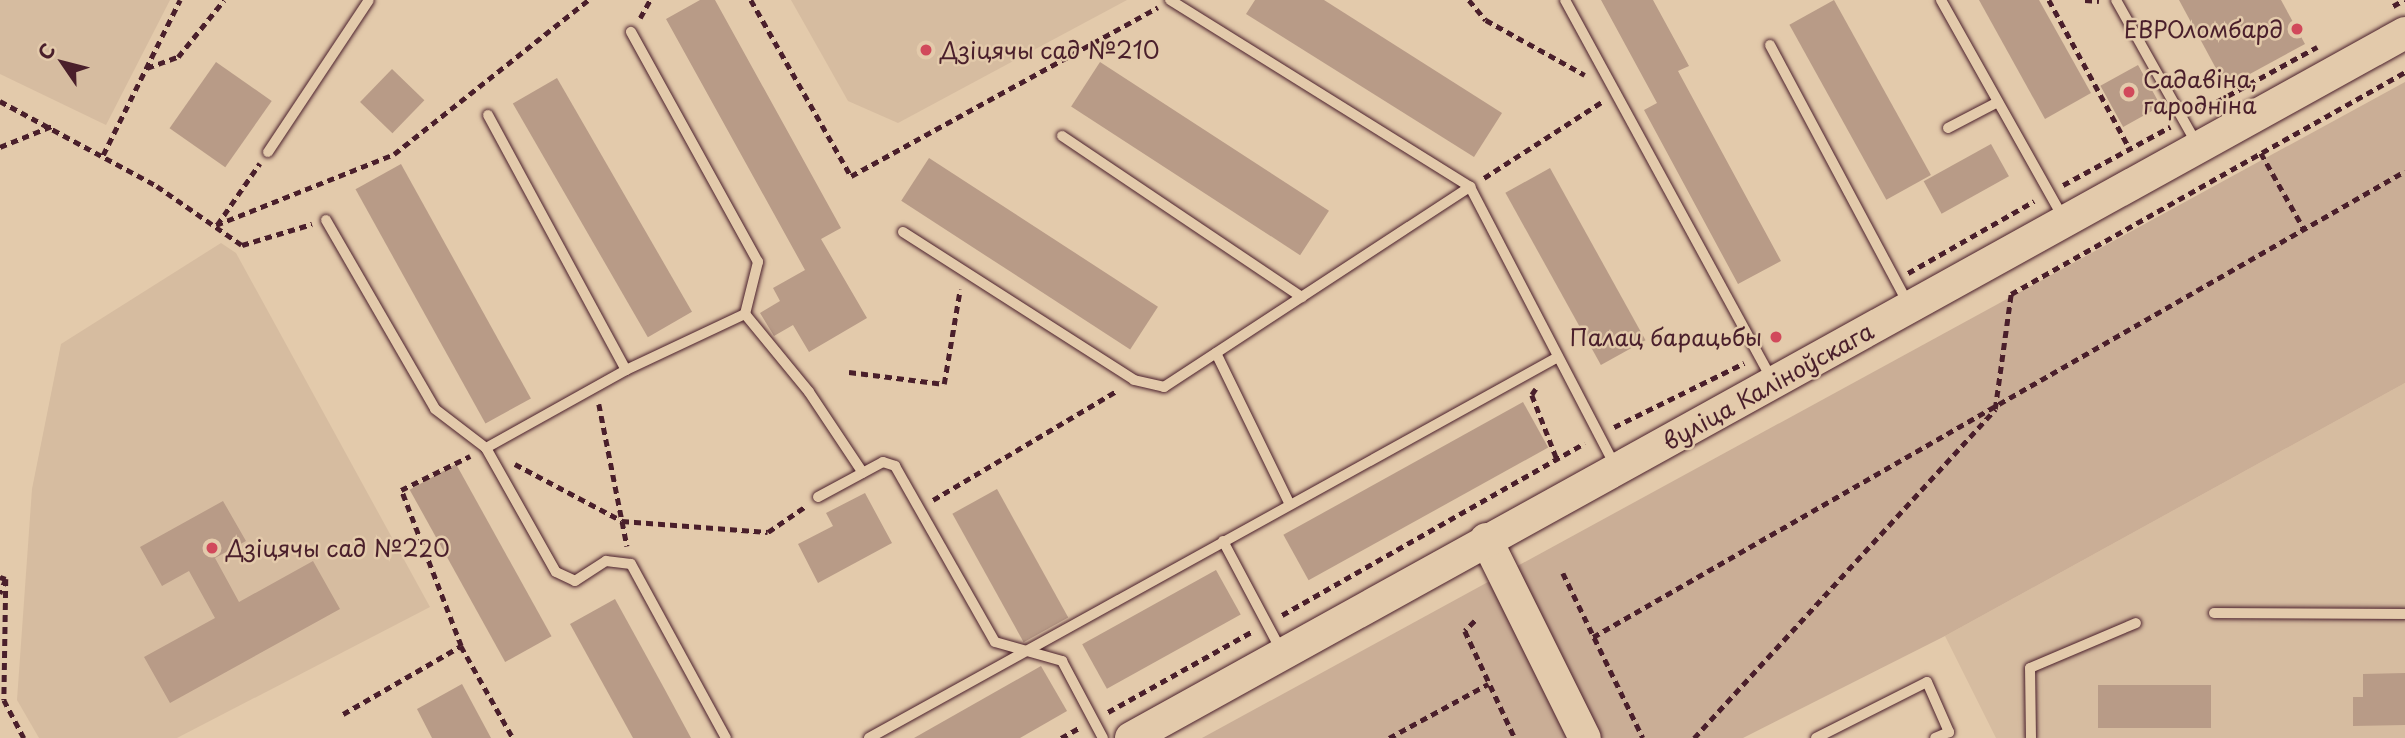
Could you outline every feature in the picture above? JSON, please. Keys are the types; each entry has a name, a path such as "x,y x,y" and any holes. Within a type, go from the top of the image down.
{"main road":[{"name":"вуліца Каліноўскага","path":"1131,738 1486,539 1774,384 2405,33"},
{"path":"1486,539 1586,738"}],"lane":[{"path":"268,152 369,0"},
{"path":"1170,0 1470,187 1617,469"},
{"path":"1565,0 1774,384"},
{"path":"1941,0 2066,222"},
{"path":"2116,0 2200,148"},
{"path":"631,32 758,262 745,314"},
{"path":"1770,45 1910,308"},
{"path":"1948,128 1998,102"},
{"path":"488,116 626,370"},
{"path":"1062,136 1302,297"},
{"path":"903,232 1134,380 1164,387 1470,187"},
{"path":"326,220 435,409 486,448 564,579 575,581 606,561 631,564 726,738"},
{"path":"486,448 626,370 745,314"},
{"path":"745,314 809,392 863,473"},
{"path":"1216,353 1289,503"},
{"path":"869,738 1289,503 1558,357"},
{"path":"818,498 883,462 895,466 995,642 1062,662 1096,719 1103,738"},
{"path":"1223,541 1282,653"},
{"path":"2214,613 2405,614"},
{"path":"2031,738 2030,668 2136,623"},
{"path":"1816,738 1927,682 1949,732 1935,738"}],"path":[{"path":"103,155 180,0"},
{"path":"146,68 178,57 224,0"},
{"path":"216,225 394,154 588,0"},
{"path":"751,0 851,176 1170,0"},
{"path":"1469,0 1486,20 1616,93 1470,187"},
{"path":"2049,0 2130,149"},
{"path":"2381,12 2404,0"},
{"path":"1895,280 2049,192 2323,43"},
{"path":"1693,738 1995,410 2011,294 2405,72"},
{"path":"0,101 52,125 103,155 216,225 242,246 326,220"},
{"path":"0,147 52,125"},
{"path":"216,225 268,152"},
{"path":"2261,153 2304,229"},
{"path":"1593,637 1995,410 2405,171"},
{"path":"849,372 944,384 963,271"},
{"path":"1061,738 1599,435 1759,355"},
{"path":"1557,459 1532,395 1558,357"},
{"path":"920,508 1134,380"},
{"path":"596,387 631,564"},
{"path":"513,738 461,646 401,490 486,448 622,521 768,532 818,498"},
{"path":"1563,573 1643,738"},
{"path":"0,577 6,579"},
{"path":"0,594 6,579"},
{"path":"6,579 4,700 24,738"},
{"path":"1475,621 1465,631 1515,738"},
{"path":"344,714 461,646"},
{"path":"1388,738 1488,684"}],"shaded area":[{"path":"0,0 170,0 106,125 0,74"},
{"name":"Дзіцячы сад №210","path":"791,0 1127,0 898,123 848,101"},
{"path":"2405,82 2405,383 1945,636 1743,738 1202,738"},
{"name":"Дзіцячы сад №220","path":"221,243 236,253 430,607 177,738 39,738 17,700 32,489 61,344"},
{"path":"2405,383 2405,738 1996,738 1945,636"}],"building":[{"path":"700,0 715,0 841,228 821,239 867,318 809,352 793,325 774,336 760,313 780,301 773,288 805,270 666,19"},
{"path":"1255,0 1324,0 1502,113 1474,157 1246,14"},
{"path":"1601,0 1653,0 1689,66 1678,71 1781,261 1738,284 1644,110 1657,103"},
{"path":"1834,0 1931,175 1886,200 1789,25"},
{"path":"1979,0 2039,0 2091,93 2045,119"},
{"path":"2179,0 2281,0 2305,44 2226,87"},
{"path":"216,62 272,101 225,167 170,128"},
{"path":"1100,62 1329,211 1300,255 1071,106"},
{"name":"Садавіна, гародніна","path":"2138,65 2161,106 2123,127 2100,86"},
{"path":"392,69 424,100 392,133 360,102"},
{"path":"557,78 692,312 648,337 513,104"},
{"path":"1991,144 2009,176 1942,214 1924,181"},
{"path":"929,158 1158,307 1130,349 901,201"},
{"path":"401,164 531,398 485,424 356,189"},
{"path":"1550,168 1646,340 1601,365 1505,193"},
{"path":"1523,402 1548,447 1309,580 1283,535"},
{"path":"456,464 552,636 505,662 410,490"},
{"path":"997,489 1068,618 1024,642 952,514"},
{"path":"865,493 892,543 818,583 798,544 833,526 826,513"},
{"path":"223,501 246,541 215,558 239,602 313,561 340,609 170,703 144,657 215,618 189,571 162,586 140,547"},
{"path":"1216,570 1241,615 1107,689 1082,644"},
{"path":"615,599 691,738 633,738 570,624"},
{"path":"1041,666 1067,711 1020,738 914,738"},
{"path":"2405,673 2405,725 2353,726 2353,697 2363,697 2363,674"},
{"path":"462,684 491,738 432,738 417,709"},
{"path":"2098,685 2211,685 2211,728 2098,728"}],"place":[{"name":"ЕВРОломбард","path":"2297,29"},
{"name":"Дзіцячы сад №210","path":"926,50"},
{"name":"Садавіна, гародніна","path":"2129,92"},
{"name":"Палац барацьбы","path":"1776,337"},
{"name":"Дзіцячы сад №220","path":"212,548"}]}
